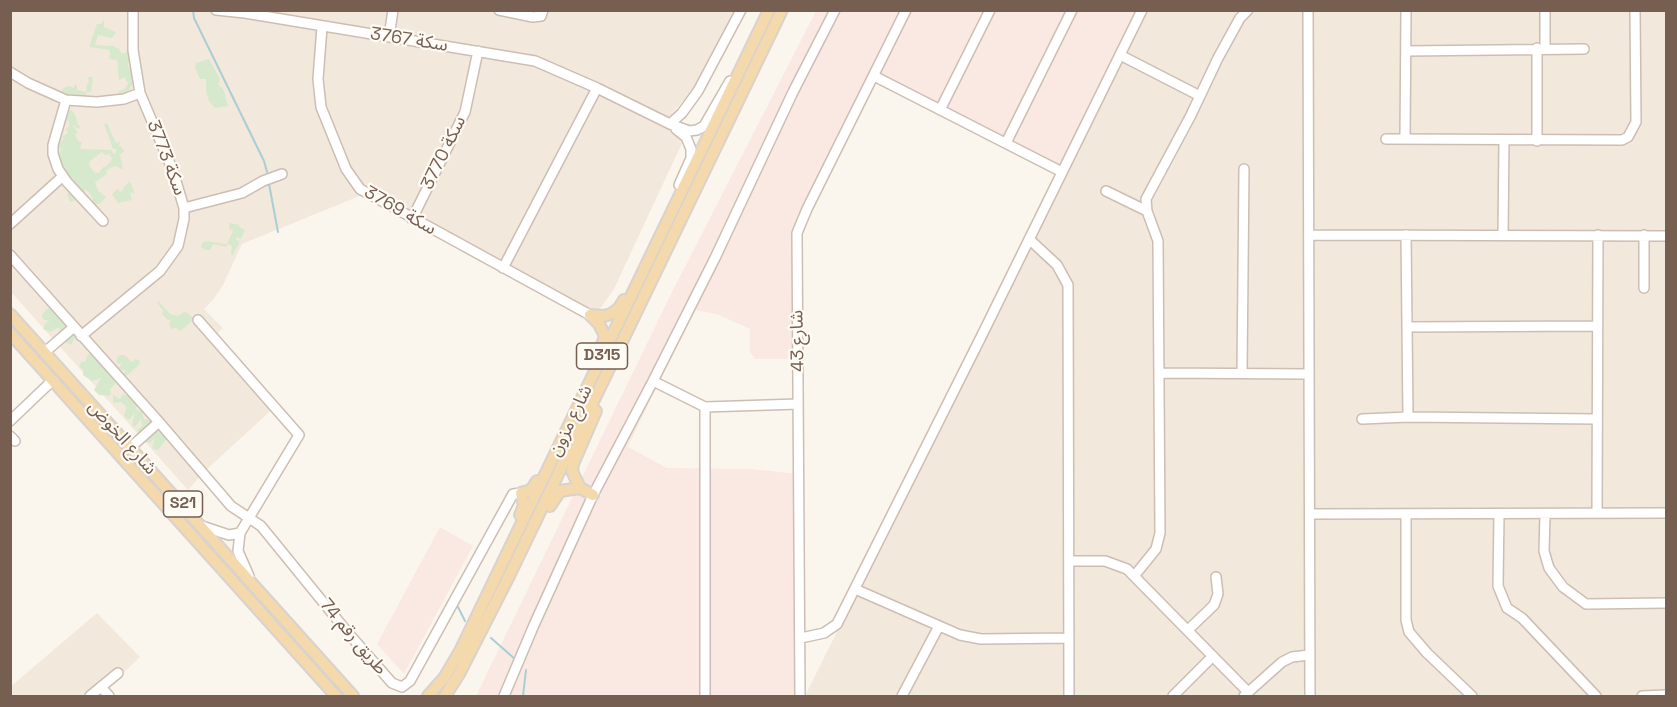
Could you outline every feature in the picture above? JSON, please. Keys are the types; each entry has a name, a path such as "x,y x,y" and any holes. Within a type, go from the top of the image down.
{"main road":[{"name":"شارع مزون","path":"428,696 444,678 460,651 769,10"},
{"name":"شارع مزون","path":"446,696 509,576 782,10"},
{"path":"755,67 766,56 790,10"},
{"path":"590,315 604,316 619,308 650,259"},
{"name":"شارع الخوض","path":"10,314 353,696"},
{"path":"510,547 513,532 524,505 521,493 531,490 535,484 572,416 605,336 599,324 590,315"},
{"name":"شارع الخوض","path":"10,333 336,696"},
{"path":"580,488 573,475 573,465 603,396 606,374"},
{"path":"509,576 526,554 557,494 564,489 580,488 593,495"}],"street":[{"name":"سكة 3773","path":"81,336 160,271 178,246 184,219 184,208 173,171 140,93 133,50 133,10"},
{"path":"389,38 393,10"},
{"path":"499,10 533,17 541,16 543,10"},
{"path":"670,124 682,113 698,91 741,10"},
{"path":"504,696 547,594 593,495 715,258 793,92 836,10"},
{"name":"شارع 43","path":"800,696 797,233 906,10"},
{"path":"940,110 990,10"},
{"path":"1006,143 1072,10"},
{"path":"801,638 830,631 837,624 1142,10"},
{"path":"1135,575 1156,549 1160,533 1158,241 1147,211 1146,199 1240,18 1248,10"},
{"path":"1308,10 1310,696"},
{"path":"1406,10 1406,140"},
{"path":"1537,141 1545,10"},
{"path":"1386,139 1615,142 1628,137 1633,129 1636,115 1635,10"},
{"name":"سكة 3767","path":"217,11 245,13 535,61 670,124"},
{"name":"سكة 3769","path":"322,27 318,80 321,108 346,169 360,189 590,315"},
{"path":"1406,51 1584,49"},
{"name":"سكة 3770","path":"412,219 465,112 478,51"},
{"path":"1119,55 1200,96"},
{"path":"670,124 690,131 704,126 730,80 742,65"},
{"path":"10,72 66,100 97,102 124,99 140,93"},
{"path":"874,76 1062,172"},
{"path":"503,268 597,88"},
{"path":"66,100 53,145 53,154 63,176 103,221"},
{"path":"670,124 686,137 691,149 691,158 676,193 672,212"},
{"path":"1503,235 1504,140"},
{"path":"1242,373 1244,169"},
{"path":"184,208 238,195 282,174"},
{"path":"10,224 63,176"},
{"path":"1106,191 1147,211"},
{"path":"1309,235 1666,236"},
{"path":"1406,235 1408,417"},
{"path":"1597,513 1598,235"},
{"path":"1644,236 1644,288"},
{"path":"1029,239 1057,265 1068,285 1069,696"},
{"name":"طريق رقم 74","path":"10,255 231,506 261,526 348,634 392,683 402,687 410,681 513,494 521,493"},
{"path":"198,320 299,435 240,533 239,556 250,579"},
{"path":"1407,327 1597,326"},
{"path":"45,352 74,327"},
{"path":"1160,372 1309,374"},
{"path":"10,421 53,380"},
{"path":"653,381 705,407 798,404"},
{"path":"705,407 705,696"},
{"path":"1362,419 1408,417 1596,419"},
{"path":"131,447 159,422"},
{"path":"1310,514 1666,513"},
{"path":"1406,514 1406,620 1409,632 1427,653 1472,696"},
{"path":"1498,514 1498,586 1507,608 1522,618 1596,696"},
{"path":"1545,514 1544,551 1549,568 1563,587 1586,604 1666,603"},
{"path":"202,526 229,535 240,533"},
{"path":"1069,561 1106,561 1127,569 1135,575 1246,694 1282,662 1292,657 1309,655"},
{"path":"1188,630 1214,605 1218,594 1216,577"},
{"path":"855,588 960,635 981,639 1069,638"},
{"path":"902,696 939,626"},
{"path":"1173,696 1213,656"},
{"path":"90,696 118,673"},
{"path":"101,687 109,696"},
{"path":"1642,696 1666,695"}],"shaded area":[{"path":"11,11 736,11 691,92 663,123 683,141 614,289 597,313 575,310 362,195 242,244 223,285 204,309 223,328 216,335 276,406 206,470 188,490 11,292"},
{"path":"816,11 1142,11 1062,172 874,77 797,242 793,359 755,359 750,352 750,329 719,315 696,310 661,378 628,447 667,468 751,469 799,474 800,696 476,696 670,296"},
{"path":"1146,11 1666,11 1666,696 805,696"},
{"path":"440,527 473,546 404,674 377,644"},
{"path":"97,613 140,657 109,687 116,696 11,696 10,687"}],"green space":[{"path":"104,19 104,27 116,32 112,38 98,35 95,45 112,46 125,54 127,51 132,53 132,61 127,64 132,72 132,85 126,94 120,94 118,91 125,89 129,81 127,82 124,77 119,80 117,60 109,59 110,50 89,47 97,24 101,24"},
{"path":"209,59 220,79 218,84 224,91 228,106 215,108 209,101 206,79 200,79 195,68 196,63"},
{"path":"88,77 93,77 91,92 87,92 85,97 60,95 63,88 70,86 74,88 74,85 77,85 77,90 86,92"},
{"path":"72,110 78,125 81,126 78,129 72,124 78,133 75,134 78,141 82,142 80,149 112,150 113,154 116,153 104,124 107,123 116,143 120,141 119,147 121,146 124,152 120,154 123,170 116,166 110,168 106,171 107,174 95,182 98,191 106,197 101,203 92,206 90,204 93,198 86,189 78,200 70,202 67,194 73,189 69,176 59,168 58,155 62,148 58,146 64,138 62,137 68,133 66,129 69,121 65,120 65,116 68,116 69,111","holes":["102,152 105,155 109,154 111,161 99,173 95,173 89,166 90,161"]},
{"path":"130,181 135,194 130,192 132,200 118,203 112,194 118,188 120,192 122,191"},
{"path":"229,223 239,225 245,230 241,239 237,237 236,240 240,241 233,255 231,254 232,246 228,244 226,247 213,244 210,250 201,247 206,241 227,244 233,231 229,229"},
{"path":"158,301 170,314 178,316 184,312 188,313 192,321 180,331 176,328 171,329 169,324 171,320 162,314 163,310 157,303"},
{"path":"49,308 52,308 77,334 71,345 65,342 59,327 50,332 43,329 46,322 51,322 43,319 42,316"},
{"path":"93,353 115,379 109,396 99,395 94,390 101,378 92,381 83,375 83,370 79,366 81,362 86,361 87,355"},
{"path":"120,355 125,355 131,362 136,359 140,361 139,365 125,377 123,374 126,371 118,369 122,363 116,362"},
{"path":"123,394 131,397 137,405 136,410 142,411 144,419 151,420 151,426 158,428 159,432 167,438 158,450 152,448 155,438 150,443 138,433 138,429 142,426 141,419 135,427 132,425 135,412 130,419 126,419 124,415 127,407 121,402 113,403 113,395 120,399"}],"waterway":[{"path":"193,10 194,18 264,161 267,172"},
{"path":"269,184 278,232"},
{"path":"458,607 465,621"},
{"path":"491,638 516,660"},
{"path":"523,696 526,670"}]}
